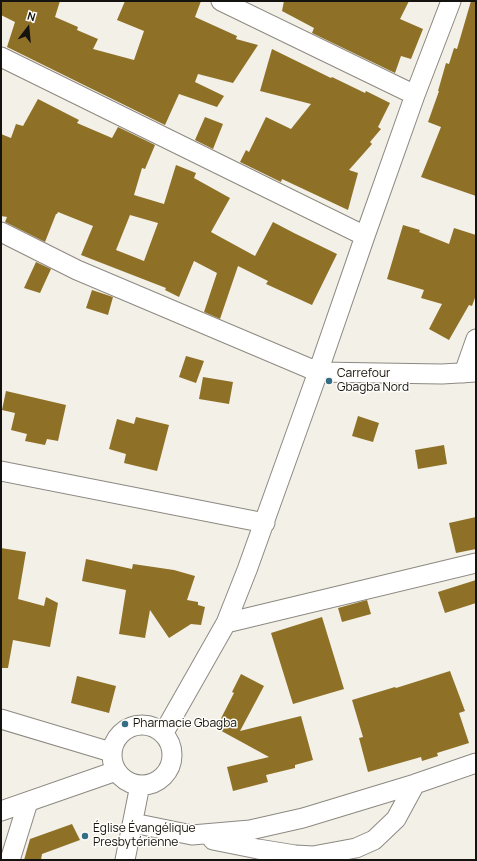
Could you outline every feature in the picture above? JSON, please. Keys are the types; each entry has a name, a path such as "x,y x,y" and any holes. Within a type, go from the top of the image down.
{"street":[{"path":"221,1 415,95"},
{"path":"163,734 226,623 247,570 265,523 415,95 451,1"},
{"path":"1,57 365,236"},
{"path":"1,232 77,270 318,372 442,374 470,372 476,339"},
{"path":"1,471 265,523"},
{"path":"226,623 476,563"},
{"path":"1,719 111,752"},
{"path":"136,725 146,725 156,728 163,734 169,743 172,752 171,763 160,779 150,784 140,785 131,783 122,778 116,771 112,762 111,752 114,742 119,735 127,728 136,725"},
{"path":"192,835 250,830 303,818 415,784 476,763"},
{"path":"1,811 116,771"},
{"path":"133,823 258,849 312,858 356,848 374,840 396,819 415,784"},
{"path":"125,860 140,785"},
{"path":"10,860 28,802"}],"building":[{"path":"1,1 60,1 55,17 78,27 77,30 98,39 93,49 134,60 144,31 117,20 125,1 201,1 195,17 237,36 236,39 258,45 233,83 198,74 195,82 224,96 217,107 179,94 165,125 7,47 15,22 1,15"},
{"path":"284,1 409,1 400,19 423,29 411,59 401,56 395,73 312,33 314,28 282,11"},
{"path":"471,1 476,1 476,196 421,177 441,127 428,122 439,91 446,63 449,64 454,48 457,49"},
{"path":"272,49 331,78 332,77 365,93 366,91 390,103 378,127 381,129 370,142 372,144 349,170 358,173 348,210 282,179 281,182 240,162 246,150 249,152 266,117 291,129 311,104 260,91"},
{"path":"38,99 79,120 77,123 112,138 118,127 155,145 145,169 142,168 134,195 164,204 176,165 196,173 194,178 230,198 211,232 255,256 273,222 337,254 312,305 266,284 268,281 238,266 220,319 204,312 217,273 194,261 179,297 165,290 166,288 81,255 93,226 58,212 45,242 5,222 7,217 1,216 1,134 11,138 16,124 23,126","holes":["130,215 158,223 144,261 116,250"]},
{"path":"205,117 223,124 213,149 195,140"},
{"path":"403,225 420,230 419,232 449,244 454,228 476,235 476,295 472,306 469,305 449,340 429,329 442,304 421,298 424,290 387,279"},
{"path":"36,262 51,269 40,293 24,288"},
{"path":"92,290 113,297 108,315 86,308"},
{"path":"186,356 204,361 196,383 179,377"},
{"path":"203,377 233,382 229,404 199,399"},
{"path":"6,391 66,405 58,441 47,439 45,445 25,441 27,434 11,430 15,413 2,410"},
{"path":"358,416 379,423 373,442 352,436"},
{"path":"136,417 169,425 157,471 124,463 126,454 109,449 117,419 134,424"},
{"path":"444,445 447,464 418,469 415,450"},
{"path":"476,517 476,549 456,553 449,523"},
{"path":"1,548 26,552 18,599 44,606 46,597 58,603 50,647 13,640 8,668 1,668"},
{"path":"86,559 132,569 133,564 174,570 195,576 187,600 198,602 198,605 205,607 201,625 191,624 169,638 150,610 145,638 119,634 126,590 82,581"},
{"path":"476,580 476,603 445,613 438,592"},
{"path":"367,600 371,614 342,622 338,608"},
{"path":"322,617 344,689 293,704 271,633"},
{"path":"450,671 465,711 459,713 469,743 437,753 438,756 422,761 421,757 368,772 359,738 363,737 352,700"},
{"path":"241,674 264,686 240,731 301,716 313,760 295,765 295,768 266,775 268,782 233,791 227,767 269,757 216,728 234,693 232,692"},
{"path":"77,676 116,686 109,713 71,703"},
{"path":"72,824 80,840 42,854 41,860 24,860 30,839"}],"place":[{"name":"Carrefour Gbagba Nord","path":"329,381"},
{"name":"Pharmacie Gbagba","path":"125,724"},
{"name":"Église Évangélique Presbytérienne","path":"85,836"}]}
